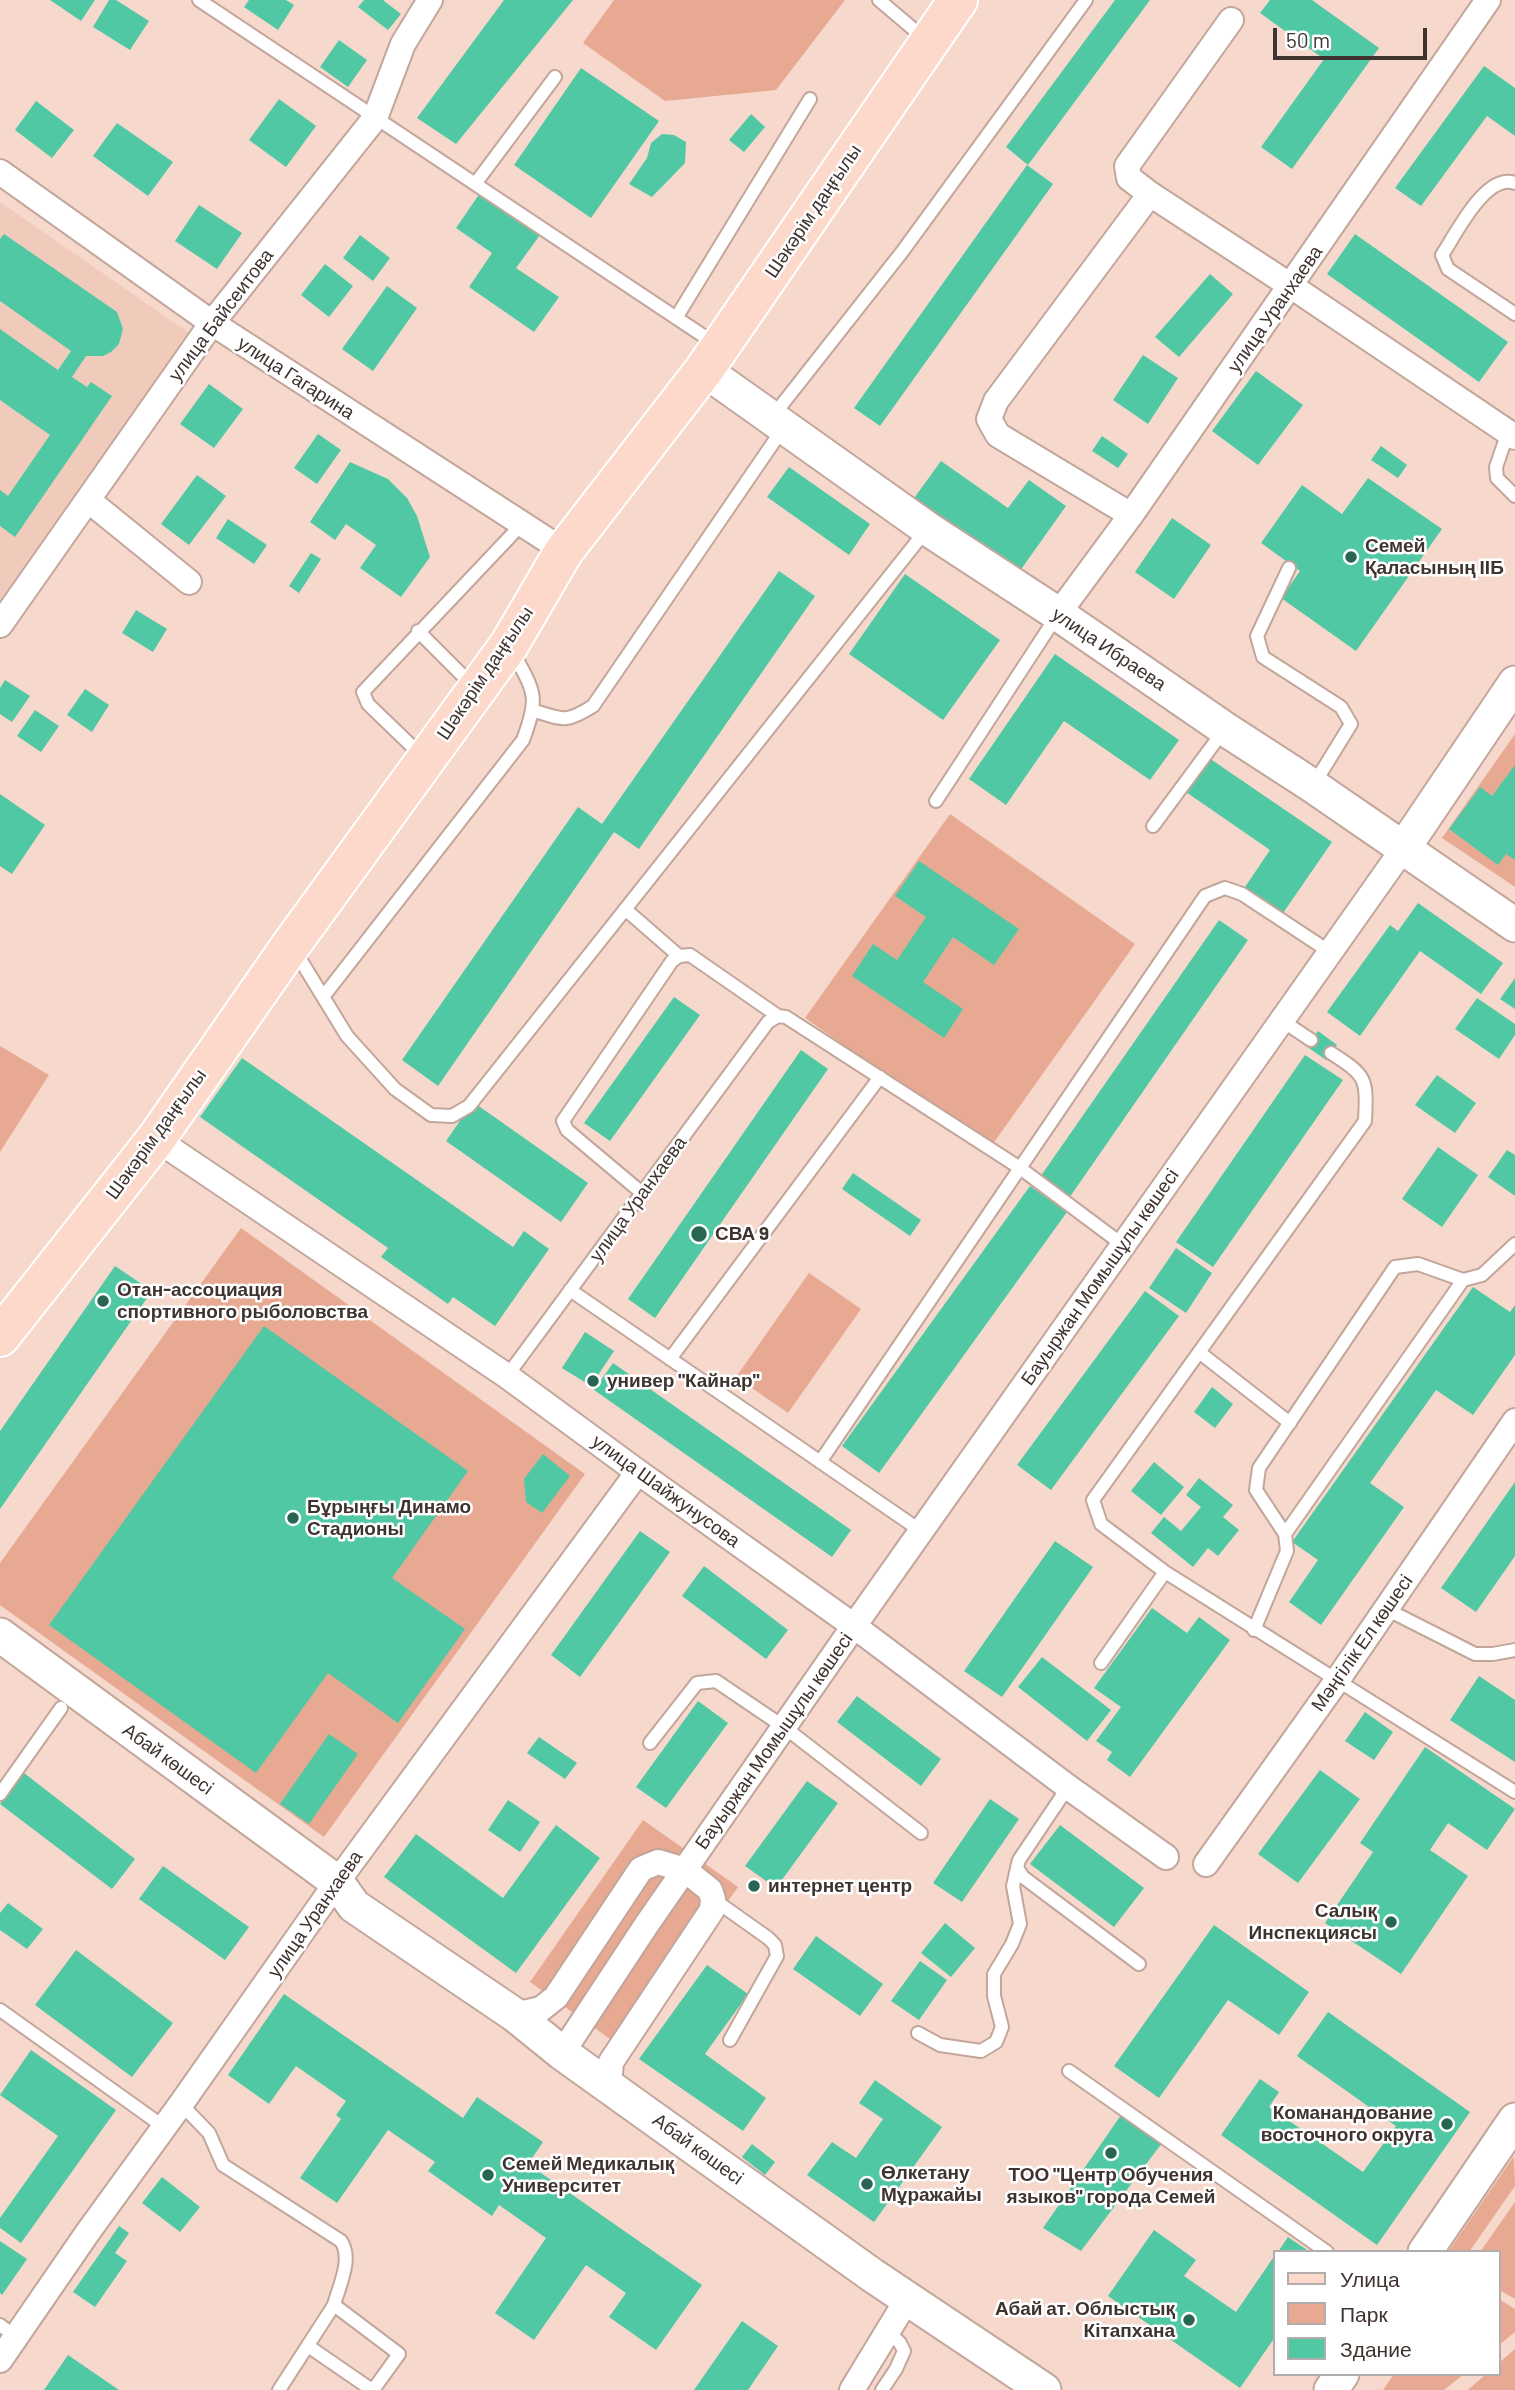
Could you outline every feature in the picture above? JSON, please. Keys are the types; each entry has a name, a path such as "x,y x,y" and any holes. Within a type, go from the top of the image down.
{"main road":[{"name":"Шәкәрім даңғылы","path":"0,1337 156,1139 291,945 509,645 564,551 712,359 958,0"},
{"name":"улица Ибраева","path":"712,359 777,422 928,529 1313,786 1515,925"},
{"name":"Бауыржан Момышұлы көшесі","path":"1403,849 1515,684"},
{"name":"Абай көшесі","path":"0,1635 338,1896"},
{"name":"Абай көшесі","path":"0,1662 61,1708 515,2015 562,2053 872,2274 1044,2390"},
{"path":"1426,2250 1515,2120"}],"street":[{"name":"улица Байсеитова","path":"0,625 212,323 375,118 403,44 430,0"},
{"name":"улица Уранхаева","path":"1058,614 1292,286 1488,0"},
{"path":"1231,20 1127,166 1129,178 1511,434"},
{"name":"улица Гагарина","path":"0,173 212,323 564,551"},
{"path":"1131,515 998,435 989,419 996,401 1150,194"},
{"path":"88,500 189,582"},
{"name":"Бауыржан Момышұлы көшесі","path":"562,2053 854,1626 1403,849"},
{"name":"улица Шайжунусова","path":"156,1139 507,1376 854,1626 1166,1857"},
{"name":"Мәңгілік Ел көшесі","path":"1206,1864 1338,1679 1515,1421"},
{"name":"улица Уранхаева","path":"0,2360 8,2331 88,2232 338,1896 638,1472"},
{"path":"515,2015 541,2008 556,1997 641,1869 658,1862 685,1870 710,1890 712,1910 611,2062 609,2085"},
{"path":"852,2390 908,2298"}],"lane":[{"path":"199,0 676,318 712,359"},
{"path":"879,0 928,42"},
{"path":"535,710 561,719 574,718 593,706 777,422 1086,0"},
{"path":"475,184 555,78"},
{"path":"676,318 810,99"},
{"path":"1515,183 1497,182 1481,195 1442,255 1448,268 1515,314"},
{"path":"1511,434 1496,467 1497,478 1515,496"},
{"path":"425,760 368,705 363,692 522,524"},
{"path":"291,945 347,1036 395,1089 431,1115 452,1116 469,1105 928,529"},
{"path":"1289,568 1257,636 1263,657 1341,707 1351,724 1313,786"},
{"path":"936,801 1058,614"},
{"path":"418,631 477,690"},
{"path":"323,997 523,740 535,710 532,688 509,645"},
{"path":"1153,826 1225,729"},
{"path":"820,1462 1205,895 1225,888 1242,894 1330,952"},
{"path":"625,909 680,956"},
{"path":"642,1193 567,1130 563,1121 672,961 680,956 690,955 773,1019 786,1017 880,1077 1020,1168 1123,1245"},
{"name":"улица Уранхаева","path":"507,1376 773,1019"},
{"path":"1281,1020 1311,1040"},
{"path":"1331,1053 1358,1070 1367,1090 1365,1121 1093,1500 1101,1524 1165,1572 1515,1792"},
{"path":"670,1359 880,1077"},
{"path":"1254,1630 1287,1552 1285,1534 1256,1490 1259,1468 1395,1267 1418,1264 1464,1280 1482,1275 1515,1244"},
{"path":"1285,1534 1464,1280"},
{"path":"570,1290 921,1531"},
{"path":"1199,1352 1290,1423"},
{"path":"1101,1663 1165,1572"},
{"path":"1386,1609 1475,1654 1515,1650"},
{"path":"650,1743 696,1683 716,1681 784,1727 921,1833"},
{"path":"0,1794 61,1708"},
{"path":"918,2033 940,2045 981,2051 996,2042 1002,2026 994,1997 993,1974 1012,1944 1020,1924 1014,1895 1019,1860 1068,1787"},
{"path":"1017,1868 1023,1877 1139,1964"},
{"path":"713,1899 768,1938 775,1945 777,1956 730,2039"},
{"path":"0,2010 164,2127"},
{"path":"1069,2071 1324,2250"},
{"path":"181,2104 209,2133 223,2165 341,2241 346,2249 346,2262 334,2305 279,2390"},
{"path":"307,2346 373,2390 399,2354 334,2305"},
{"path":"882,2390 904,2351 889,2332"}],"shaded area":[{"path":"0,202 195,337 0,609"}],"green space":[{"path":"614,0 845,0 776,90 665,101 583,43"},
{"path":"1515,734 1515,887 1442,838"},
{"path":"950,814 1135,944 990,1148 805,1018"},
{"path":"0,1046 49,1075 0,1152"},
{"name":"Бұрыңғы Динамо Стадионы","path":"241,1228 585,1474 324,1837 0,1605 0,1563"},
{"path":"809,1273 861,1309 788,1413 736,1377"},
{"path":"643,1820 738,1887 624,2049 530,1982"},
{"path":"1514,2156 1515,2186 1470,2250 1449,2250"},
{"path":"1515,2202 1515,2299 1501,2291 1501,2250 1481,2250"},
{"path":"1501,2300 1515,2309 1515,2332 1501,2343"},
{"path":"1515,2349 1515,2390 1468,2390 1484,2376 1501,2376 1501,2361"},
{"path":"1393,2376 1462,2376 1444,2390 1383,2390"}],"building":[{"path":"50,0 95,0 81,21"},
{"path":"109,0 116,0 149,21 130,50 93,27"},
{"path":"249,0 286,0 294,5 278,30 244,7"},
{"path":"364,0 383,0 401,14 388,30 358,7"},
{"path":"504,0 573,0 456,144 417,118"},
{"path":"1115,0 1150,0 1028,165 1006,147"},
{"path":"1270,0 1312,0 1379,48 1292,169 1261,147 1324,59 1260,13"},
{"path":"339,40 367,60 348,87 320,67"},
{"path":"1484,66 1515,88 1515,136 1487,116 1421,206 1395,188"},
{"path":"581,68 659,121 591,218 514,165"},
{"path":"279,99 316,126 286,167 249,140"},
{"path":"36,101 74,130 52,158 15,130"},
{"path":"751,114 765,127 744,152 729,140"},
{"path":"117,123 173,162 148,196 93,156"},
{"path":"662,134 674,135 686,142 685,163 652,197 629,184 647,158 651,143"},
{"path":"1027,165 1053,184 880,426 854,408"},
{"path":"480,193 540,235 516,268 559,297 534,332 469,287 492,253 456,228"},
{"path":"199,205 242,233 217,269 175,241"},
{"path":"4,234 117,312 123,329 119,344 111,352 103,356 86,356 72,377 87,387 91,382 112,396 15,537 0,526 0,490 8,496 50,435 0,400 0,329 58,370 71,351 0,301 0,239"},
{"path":"1355,234 1508,342 1479,382 1327,274"},
{"path":"360,235 390,258 373,281 343,258"},
{"path":"325,264 353,286 329,317 301,295"},
{"path":"1210,274 1233,294 1179,357 1155,337"},
{"path":"387,286 417,308 373,371 342,349"},
{"path":"1143,355 1178,378 1148,424 1113,400"},
{"path":"1256,371 1303,405 1258,465 1212,431"},
{"path":"209,384 243,409 214,448 180,424"},
{"path":"318,434 341,450 317,484 294,468"},
{"path":"1102,436 1128,454 1118,468 1092,451"},
{"path":"1381,446 1407,465 1398,478 1371,460"},
{"path":"941,461 1008,508 1029,480 1066,506 1017,575 912,501"},
{"path":"350,462 388,479 407,498 417,516 430,557 401,597 360,568 376,545 346,524 335,540 310,522"},
{"path":"789,467 870,524 849,555 767,497"},
{"path":"197,475 226,496 189,545 161,524"},
{"name":"Семей Қаласының ІІБ","path":"1368,478 1442,529 1356,651 1281,598 1300,571 1261,543 1302,485 1342,514"},
{"path":"1172,518 1211,545 1174,599 1135,572"},
{"path":"228,519 267,545 254,564 216,538"},
{"path":"311,553 321,559 299,593 289,586"},
{"path":"779,571 815,596 639,849 614,832 438,1086 402,1060 578,807 602,824"},
{"path":"905,574 1000,640 943,720 849,654"},
{"path":"136,610 167,629 153,652 122,633"},
{"path":"1055,654 1179,740 1150,780 1064,721 1006,805 969,779"},
{"path":"5,680 30,696 12,722 0,714 0,688"},
{"path":"85,689 109,705 92,732 67,715"},
{"path":"35,710 59,726 41,752 17,736"},
{"path":"1209,758 1332,842 1281,916 1243,890 1270,850 1186,792"},
{"path":"1515,765 1515,860 1506,854 1498,865 1449,829 1480,787 1492,796"},
{"path":"0,794 45,825 12,874 0,866"},
{"path":"919,861 1019,929 994,965 953,937 923,982 963,1009 944,1038 852,976 873,944 897,960 926,917 895,896"},
{"path":"1418,903 1503,963 1481,994 1420,951 1360,1036 1327,1012 1390,925 1398,931"},
{"path":"1219,920 1248,940 1067,1201 1038,1180"},
{"path":"1515,978 1515,1009 1500,999"},
{"path":"674,997 700,1015 610,1141 584,1123"},
{"path":"1477,998 1515,1024 1515,1035 1499,1059 1455,1029"},
{"path":"1318,1031 1337,1045 1326,1060 1306,1046"},
{"path":"801,1050 828,1069 655,1318 628,1299"},
{"path":"1305,1055 1343,1080 1213,1267 1176,1242"},
{"path":"242,1058 513,1247 524,1231 549,1249 495,1326 453,1297 448,1304 381,1257 388,1248 200,1117"},
{"path":"1437,1075 1476,1103 1455,1133 1415,1105"},
{"path":"473,1102 588,1183 561,1222 446,1141"},
{"path":"1438,1147 1478,1175 1442,1227 1402,1199"},
{"path":"1507,1150 1515,1155 1515,1196 1488,1177"},
{"path":"853,1173 921,1220 910,1236 842,1189"},
{"path":"1030,1186 1067,1212 879,1473 842,1446"},
{"path":"1176,1248 1212,1273 1186,1313 1149,1288"},
{"path":"115,1266 152,1291 0,1509 0,1431"},
{"path":"1473,1287 1510,1312 1515,1305 1515,1355 1473,1415 1436,1390 1370,1483 1404,1507 1321,1625 1289,1602 1318,1560 1292,1542"},
{"path":"1145,1291 1179,1316 1051,1490 1017,1465"},
{"path":"264,1326 468,1471 392,1578 465,1629 398,1723 328,1673 256,1773 49,1625"},
{"path":"585,1332 614,1351 591,1386 562,1368"},
{"path":"613,1363 851,1530 832,1557 594,1390"},
{"path":"1212,1387 1233,1404 1215,1428 1194,1412"},
{"path":"543,1454 570,1476 542,1513 526,1502 524,1479"},
{"path":"1154,1462 1184,1487 1161,1515 1131,1491"},
{"path":"1199,1478 1233,1505 1223,1517 1239,1530 1218,1556 1208,1548 1193,1567 1151,1533 1164,1517 1181,1531 1201,1507 1186,1495"},
{"path":"1515,1482 1515,1556 1476,1612 1441,1588"},
{"path":"640,1531 670,1552 580,1677 551,1655"},
{"path":"1055,1541 1093,1567 1002,1697 964,1671"},
{"path":"704,1566 788,1630 766,1659 682,1596"},
{"path":"1152,1608 1187,1633 1199,1617 1230,1640 1130,1777 1107,1760 1112,1752 1096,1741 1121,1707 1094,1688"},
{"path":"1042,1657 1111,1710 1087,1741 1018,1687"},
{"path":"1479,1676 1515,1700 1515,1762 1450,1720"},
{"path":"857,1696 941,1759 921,1786 837,1722"},
{"path":"698,1701 728,1723 666,1808 636,1787"},
{"path":"1365,1712 1393,1732 1374,1760 1345,1741"},
{"path":"329,1734 358,1754 309,1824 280,1804"},
{"path":"539,1737 577,1763 565,1779 527,1753"},
{"path":"1425,1747 1515,1809 1487,1850 1448,1823 1430,1850 1468,1876 1401,1974 1325,1923 1373,1852 1360,1843"},
{"path":"1320,1770 1360,1799 1298,1883 1258,1854"},
{"path":"24,1773 135,1859 112,1889 0,1804"},
{"path":"807,1781 838,1803 776,1888 745,1866"},
{"path":"990,1799 1019,1819 962,1902 933,1883"},
{"path":"508,1800 540,1822 520,1852 488,1830"},
{"path":"556,1825 600,1858 516,1973 384,1877 416,1834 503,1898"},
{"path":"1060,1825 1144,1888 1114,1927 1030,1864"},
{"path":"163,1866 249,1927 225,1960 139,1899"},
{"path":"8,1903 43,1929 27,1949 0,1930 0,1913"},
{"path":"945,1923 975,1948 951,1977 921,1953"},
{"path":"1214,1925 1309,1992 1279,2035 1228,2000 1159,2098 1114,2066"},
{"path":"816,1936 883,1984 860,2016 793,1969"},
{"path":"76,1950 173,2023 132,2077 35,2005"},
{"path":"920,1961 947,1980 919,2020 891,2001"},
{"path":"707,1965 748,1994 705,2054 766,2098 743,2131 639,2059"},
{"name":"Семей Медикалық Университет","path":"284,1994 463,2118 477,2097 543,2142 528,2164 702,2285 656,2350 609,2317 626,2293 586,2265 534,2340 495,2313 546,2238 499,2205 492,2216 428,2171 435,2162 388,2130 337,2203 300,2178 341,2119 336,2115 346,2101 296,2066 269,2104 228,2075"},
{"path":"1328,2012 1470,2112 1377,2245 1221,2135 1260,2079 1279,2092 1269,2107 1363,2172 1396,2126 1297,2056"},
{"path":"31,2050 116,2110 21,2243 0,2228 0,2218 58,2136 0,2095"},
{"path":"875,2080 942,2127 874,2222 807,2175 832,2142 856,2158 883,2119 859,2103"},
{"path":"1121,2115 1162,2143 1081,2251 1043,2228"},
{"path":"752,2144 775,2162 765,2175 742,2157"},
{"path":"162,2177 200,2207 180,2232 142,2203"},
{"path":"119,2226 129,2233 115,2253 127,2261 95,2307 73,2292"},
{"path":"1154,2230 1196,2260 1184,2276 1236,2312 1274,2256 1274,2338 1240,2388 1108,2296"},
{"path":"1288,2237 1307,2250 1279,2250"},
{"path":"0,2241 27,2259 2,2295 0,2293"},
{"path":"742,2321 778,2346 748,2390 694,2390"},
{"path":"68,2355 119,2390 44,2390"}],"place":[{"name":"Семей Қаласының ІІБ","path":"1351,557"},
{"name":"СВА 9","path":"699,1234"},
{"name":"Отан-ассоциация спортивного рыболовства","path":"103,1301"},
{"name":"универ \"Кайнар\"","path":"593,1381"},
{"name":"Бұрыңғы Динамо Стадионы","path":"293,1518"},
{"name":"интернет центр","path":"754,1886"},
{"name":"Салық Инспекциясы","path":"1391,1922"},
{"name":"Команандование восточного округа","path":"1447,2124"},
{"name":"ТОО \"Центр Обучения языков\" города Семей","path":"1111,2153"},
{"name":"Семей Медикалық Университет","path":"488,2175"},
{"name":"Өлкетану Мұражайы","path":"867,2184"},
{"name":"Абай ат. Облыстық Кітапхана","path":"1189,2320"}]}
